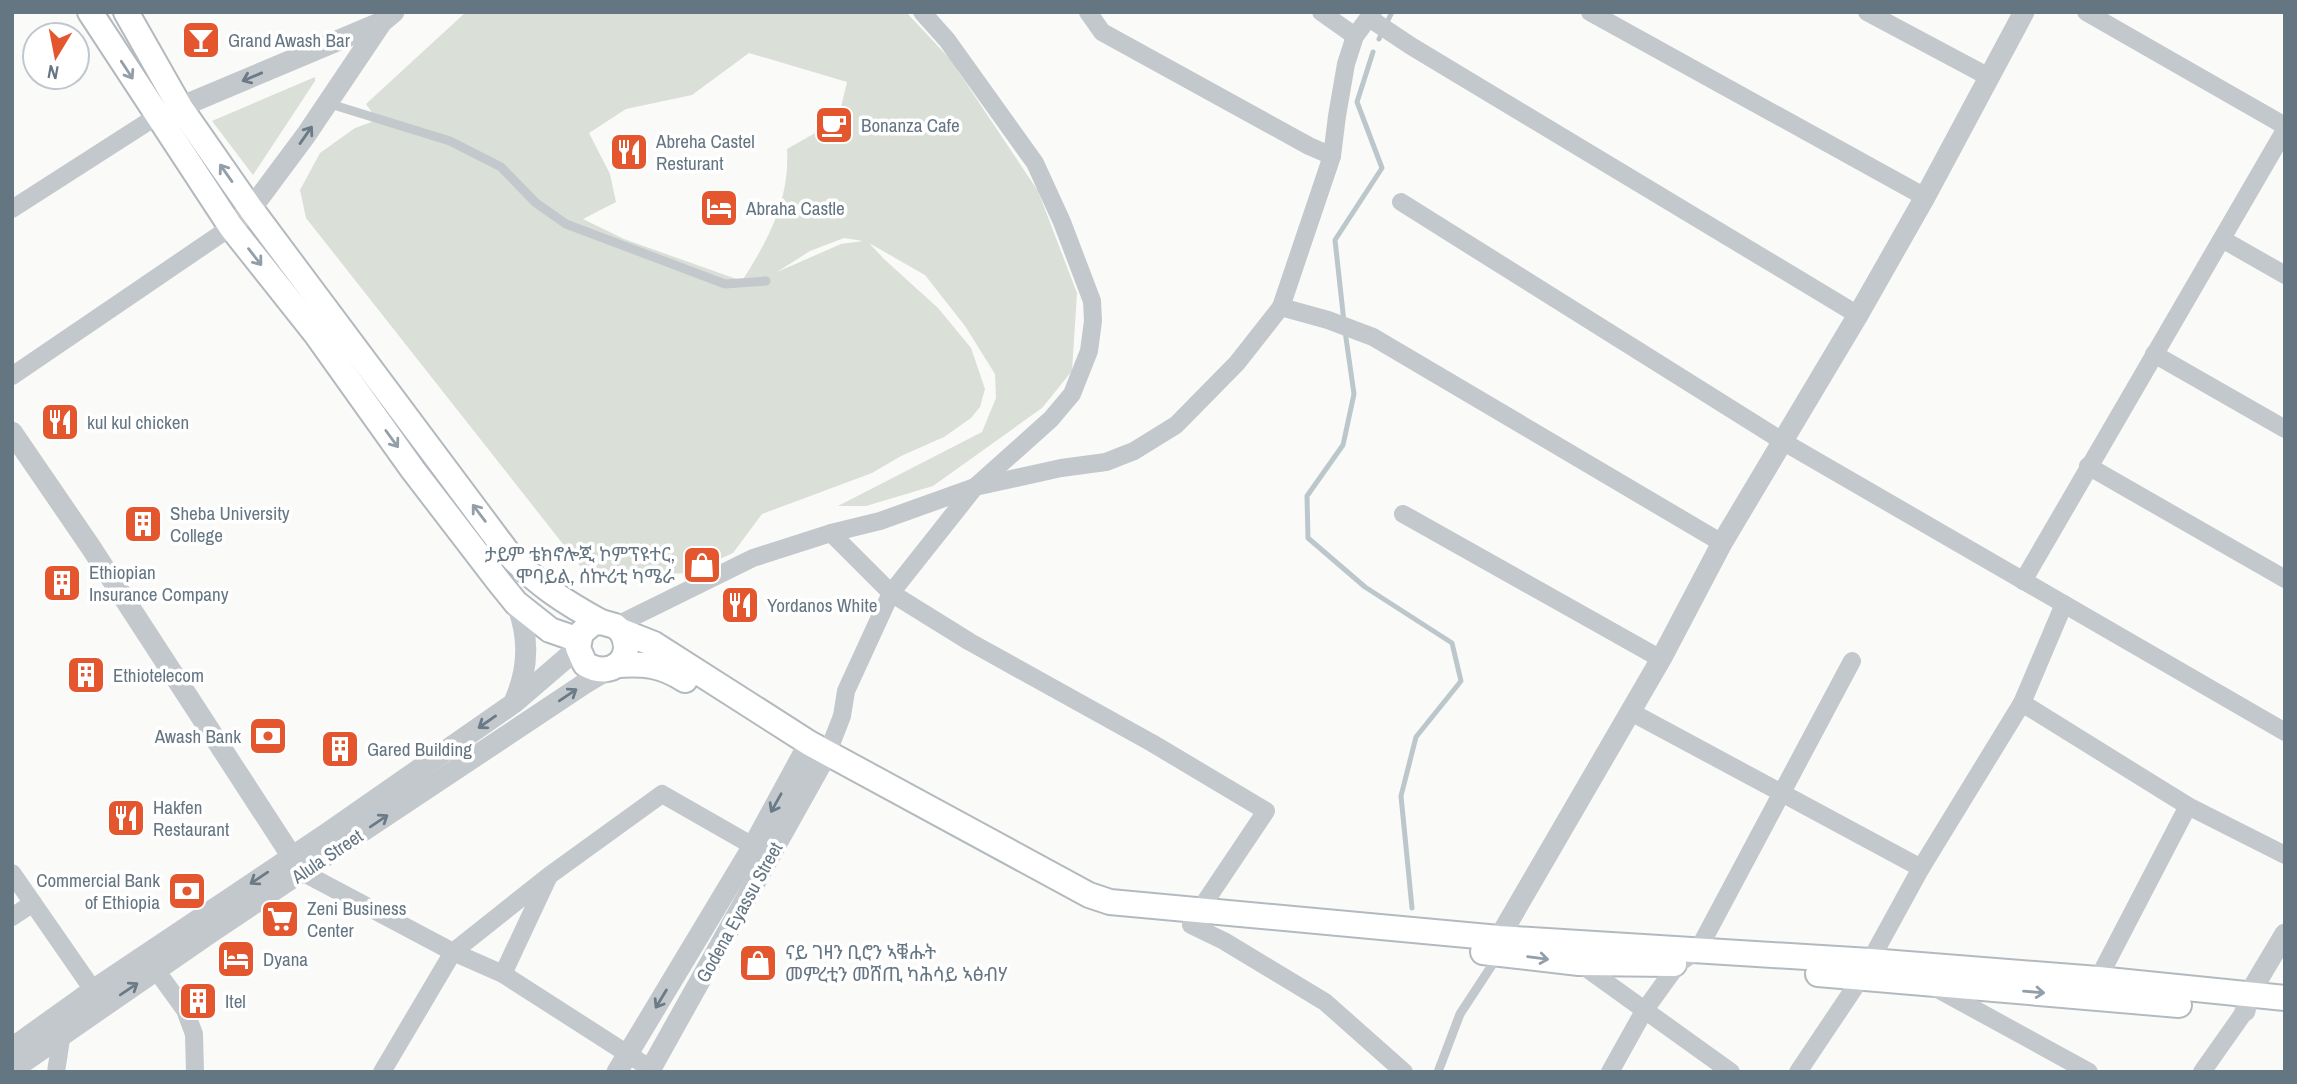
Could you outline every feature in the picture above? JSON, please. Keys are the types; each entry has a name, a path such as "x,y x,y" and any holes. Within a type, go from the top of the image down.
{"main road":[{"path":"90,12 231,227 327,328 529,576 559,599 654,644 815,753"},
{"path":"126,12 180,107 251,209 414,470 516,603 550,630 578,644 585,664 601,670 646,664 659,666 815,753 1089,895 1110,902 1195,918 1499,946 1866,969 2098,979 2247,1003 2285,1014"},
{"path":"578,644 587,627 612,626"},
{"path":"612,626 626,644 626,652 613,667"},
{"path":"1499,946 1579,963 1688,957"},
{"path":"1866,969 1925,982 2247,1003 2285,998"}],"street":[{"path":"622,1063 753,846 842,716 846,691 891,593 975,487 1051,419 1072,394 1089,351 1093,321 1092,302 1062,222 1035,163 947,40 922,12"},
{"path":"1088,12 1102,32 1309,146 1332,156"},
{"path":"1321,12 1354,36"},
{"path":"1590,12 1925,197"},
{"path":"1867,12 1989,77"},
{"path":"1499,946 1661,659 1722,543 1925,197 2024,12"},
{"path":"2023,580 2285,128 2086,12"},
{"path":"612,626 752,558 880,521 975,487 1060,468 1106,462 1134,451 1176,425 1237,363 1280,307 1332,156 1336,116 1354,36 1371,15 1411,46 1858,315"},
{"path":"12,209 157,116 388,17"},
{"path":"12,376 231,227 251,209 388,17"},
{"path":"1401,202 1782,441 2285,732"},
{"path":"2222,239 2285,275"},
{"path":"1280,307 1365,334 1722,543"},
{"path":"2154,354 2285,429"},
{"path":"12,432 90,546 297,864 453,952 503,974 622,1063 650,1070"},
{"path":"2088,466 2285,579"},
{"path":"1403,514 1661,659"},
{"path":"831,533 891,593 970,642 1152,743 1266,811 1195,918 1224,941 1325,1002 1404,1072"},
{"path":"514,703 527,656 525,631 516,603"},
{"path":"1798,1072 1866,969 1921,868 2022,703 2064,604"},
{"name":"Alula Street","path":"12,1048 65,1012 156,970 514,703 578,644"},
{"path":"1611,1072 1644,1011 1688,957 1782,793 1852,661"},
{"name":"Alula Street","path":"12,1070 62,1036 98,998 297,864 613,667"},
{"path":"2022,703 2188,806 2285,855"},
{"path":"1631,712 1921,868"},
{"name":"Godena Eyassu Street","path":"650,1070 815,753"},
{"path":"382,1072 453,952 550,875 662,794 753,846"},
{"path":"2098,979 2188,806"},
{"path":"12,873 98,998"},
{"path":"503,974 550,875"},
{"path":"12,917 33,903"},
{"path":"2202,1072 2247,1003 2285,934"},
{"path":"1579,963 1731,1072"},
{"path":"156,970 185,1010 194,1034 195,1072"},
{"path":"1925,982 2089,1072"},
{"path":"56,1072 65,1012"}],"lane":[{"path":"327,103 450,141 501,167 536,203 566,224 725,284 766,281"},
{"path":"1438,1072 1460,1014 1499,946"}],"shaded area":[{"path":"466,12 906,12 950,59 1038,191 1077,293 1072,371 1042,408 933,486 866,506 838,506 982,432 996,398 995,374 965,326 925,275 869,243 938,308 971,348 985,389 980,407 971,418 944,437 901,456 872,473 762,514 733,553 690,573 589,577 306,218 300,190 320,153 355,128 377,120 366,104","holes":["749,53 847,82 838,120 787,149 785,185 776,218 742,281 624,239 583,219 616,202 610,174 589,133 626,109 692,95","844,238 863,241 841,244 777,272 810,251"]},
{"path":"315,77 315,81 253,175 212,121"}],"waterway":[{"path":"1379,39 1392,12"},
{"path":"1344,322 1335,240 1382,168 1357,102 1373,52"},
{"path":"1345,331 1354,394 1343,445 1307,496 1308,538 1365,587 1452,643 1461,681 1416,737 1401,796 1412,908"}],"place":[{"name":"Grand Awash Bar","path":"201,40"},
{"name":"Bonanza Cafe","path":"834,125"},
{"name":"Abreha Castel Resturant","path":"629,152"},
{"name":"Abraha Castle","path":"719,208"},
{"name":"kul kul chicken","path":"60,422"},
{"name":"Sheba University College","path":"143,524"},
{"name":"ታይም ቴክኖሎጂ ኮምፕዩተር, ሞባይል, ሰኵሪቲ ካሜራ","path":"702,565"},
{"name":"Ethiopian Insurance Company","path":"62,583"},
{"name":"Yordanos White","path":"740,605"},
{"name":"Ethiotelecom","path":"86,675"},
{"name":"Awash Bank","path":"268,736"},
{"name":"Gared Building","path":"340,749"},
{"name":"Hakfen Restaurant","path":"126,818"},
{"name":"Commercial Bank of Ethiopia","path":"187,891"},
{"name":"Zeni Business Center","path":"280,919"},
{"name":"Dyana","path":"236,959"},
{"name":"ናይ ገዛን ቢሮን ኣቑሑት መምረቲን መሸጢ ካሕሳይ ኣፅብሃ","path":"758,963"},
{"name":"Itel","path":"198,1001"}]}
